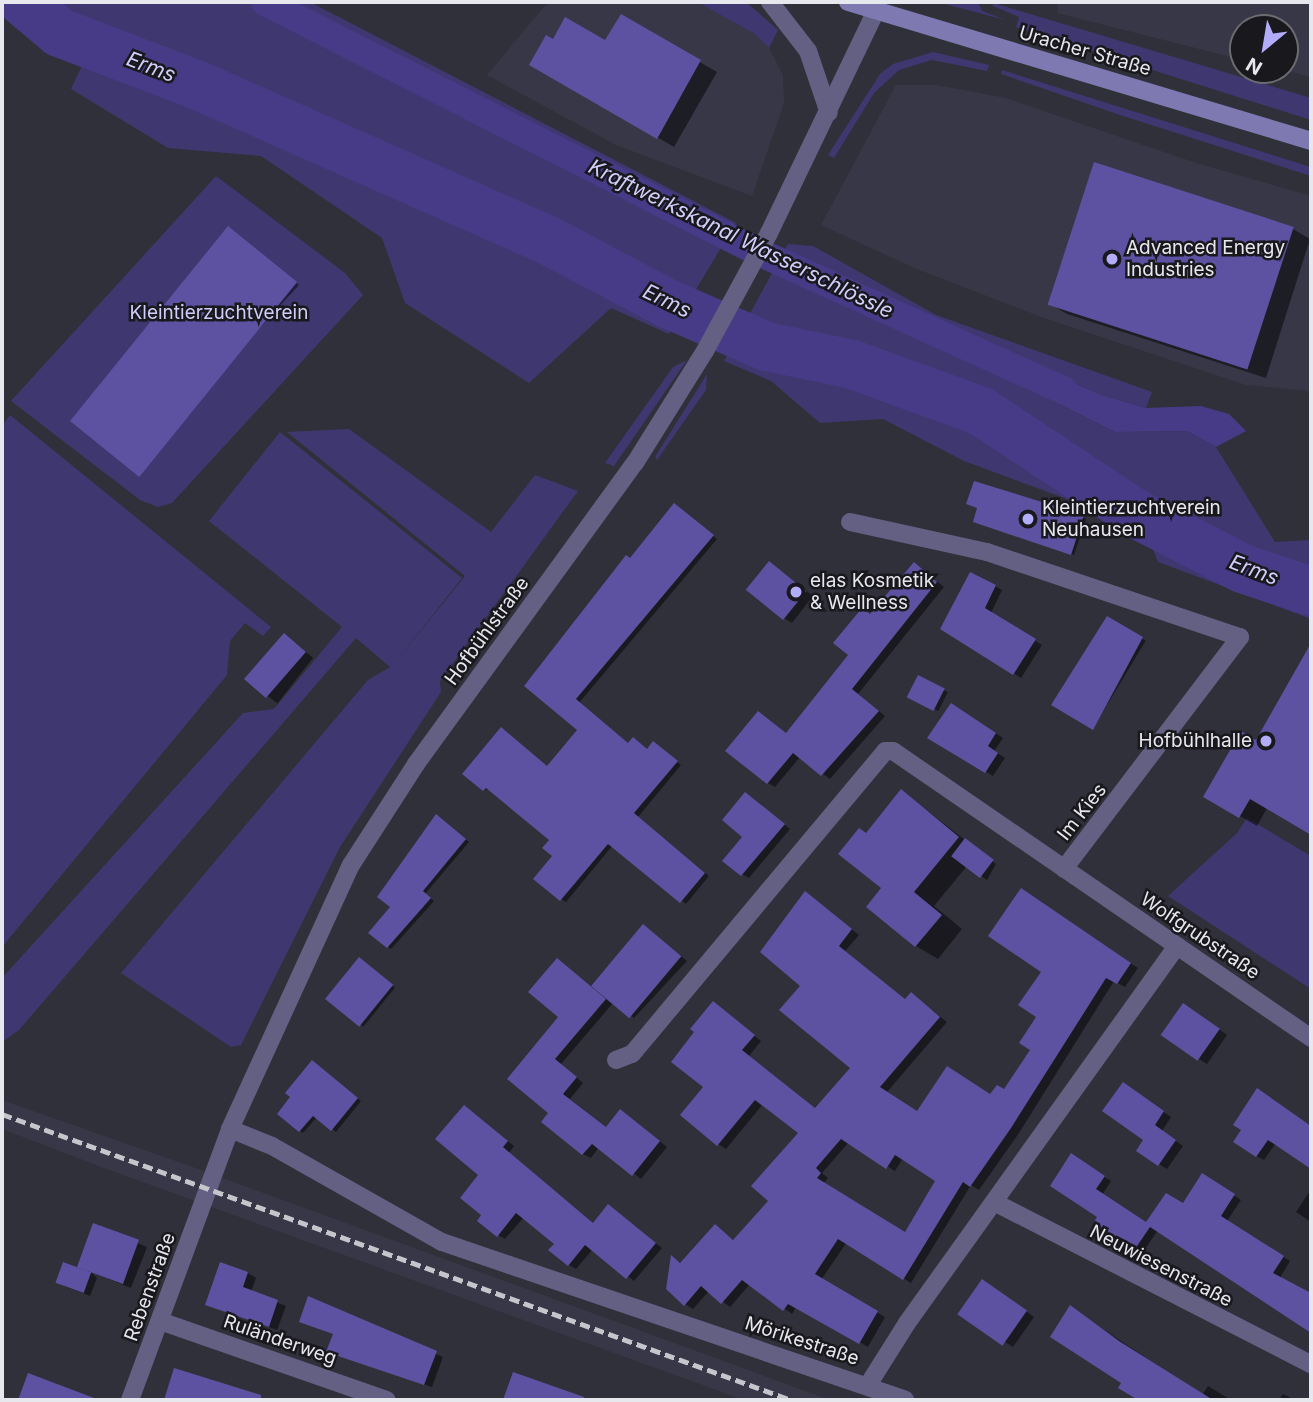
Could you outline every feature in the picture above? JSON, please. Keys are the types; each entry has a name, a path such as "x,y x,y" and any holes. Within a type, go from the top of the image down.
{"street":[{"path":"770,2 808,51 829,113"},
{"name":"Uracher Straße","path":"848,2 1311,141"},
{"name":"Hofbühlstraße","path":"208,1189 230,1129 299,970 369,834 635,463 705,351 769,233 876,11"},
{"name":"Im Kies","path":"616,1060 638,1046 885,751 892,751 1064,869 1240,637 987,552 850,522"},
{"name":"Wolfgrubstraße","path":"1064,869 1311,1038"},
{"name":"Mörikestraße","path":"230,1129 272,1146 442,1242 868,1385 875,1368 1177,946"},
{"name":"Rebenstraße","path":"130,1400 208,1189"},
{"name":"Neuwiesenstraße","path":"994,1202 1311,1364"},
{"name":"Ruländerweg","path":"159,1321 387,1400"},
{"path":"868,1385 905,1400"}],"shaded area":[{"path":"548,2 697,2 755,34 769,48 783,75 784,103 752,196 616,145 487,75"},
{"path":"1058,2 1311,2 1311,77 1299,74 1299,14 1229,14 1229,56 1057,13"},
{"path":"896,85 937,85 1006,98 1193,162 1311,196 1311,391 1246,385 1044,318 912,267 821,225"},
{"path":"1038,366 1101,395 1146,408 1201,406 1229,414 1246,431 1216,447 1187,431 1115,432 1024,386"},
{"path":"2,1100 830,1400 744,1400 2,1129"}],"green space":[{"path":"12,2 310,2 736,223 669,334 611,308 529,383 405,303 382,238 261,156 168,148 71,89 87,55"},
{"path":"697,2 746,2 778,30 769,48 755,34"},
{"path":"937,2 978,2 982,11 1006,20"},
{"path":"993,3 1229,74 1229,84 1264,84 1311,98 1311,120 1016,27 1019,17 993,6"},
{"path":"933,52 989,65 987,71 932,60 899,70 874,93 834,158 828,155 880,74 893,64"},
{"path":"1002,70 1311,167 1311,176 1120,115 1001,74"},
{"name":"Kleintierzuchtverein","path":"216,176 345,273 363,295 172,503 158,507 140,500 11,401"},
{"path":"788,244 813,246 936,315 1152,392 1146,408 1101,395 1039,366 1024,386 1115,432 1187,431 1216,447 1275,542 1311,540 1311,619 1158,562 1151,544 1124,520 964,461 883,419 820,423 771,381 724,361"},
{"path":"687,360 614,466 605,463 673,367"},
{"path":"707,374 706,390 657,460 655,457"},
{"path":"10,415 271,627 263,636 245,623 230,641 227,675 2,947 2,426"},
{"path":"349,429 491,532 535,475 578,491 440,681 441,692 340,847 241,1045 231,1047 121,973 368,680 390,667 356,638 19,1030 2,1042 2,978 243,713 274,709 342,627 209,521 280,432 462,578 395,663 465,576 287,432"},
{"path":"1247,818 1311,856 1311,989 1168,896 1237,833"}],"building":[{"path":"621,14 701,60 657,139 529,65 546,35 553,39 565,17 605,40"},
{"path":"1094,162 1294,227 1247,370 1048,305"},
{"path":"228,226 297,282 139,477 70,421"},
{"name":"Kleintierzuchtverein Neuhausen","path":"974,481 1084,515 1071,555 973,522 977,508 966,504"},
{"path":"674,503 714,535 576,699 628,743 633,737 647,749 653,741 678,761 634,813 705,873 680,903 608,844 560,901 533,879 552,856 542,848 549,840 486,788 483,791 462,774 501,727 547,766 577,730 524,686 626,555 630,558"},
{"path":"769,561 806,591 783,620 746,590"},
{"path":"914,562 937,582 852,689 879,711 821,776 793,753 767,784 725,751 758,711 786,733 848,655 833,643 862,608 870,614"},
{"path":"970,572 996,585 985,608 1036,639 1013,675 940,629"},
{"path":"1107,616 1143,637 1093,730 1051,705"},
{"path":"284,633 306,652 266,698 244,679"},
{"name":"Hofbühlhalle","path":"1311,643 1311,835 1250,799 1239,818 1203,797 1241,731 1256,740"},
{"path":"918,675 945,689 933,711 907,697"},
{"path":"951,703 996,733 988,746 998,753 985,773 927,738"},
{"path":"901,789 959,837 914,892 942,915 915,947 866,907 881,888 838,854 859,828 866,833"},
{"path":"745,792 785,824 741,876 722,861 742,837 722,820"},
{"path":"436,814 466,839 423,891 431,898 387,948 368,933 390,907 377,897"},
{"path":"965,838 994,860 980,878 951,856"},
{"path":"1021,888 1131,963 1117,984 1106,978 1011,1128 970,1187 963,1182 903,1280 838,1239 815,1274 878,1311 859,1344 788,1304 783,1311 742,1280 721,1304 701,1286 684,1306 666,1289 671,1255 680,1263 715,1224 733,1240 768,1201 751,1186 798,1133 755,1100 717,1146 680,1115 703,1087 671,1062 694,1032 690,1029 713,1001 755,1035 742,1050 815,1108 850,1068 779,1010 800,986 760,952 805,891 852,929 839,946 905,999 911,992 940,1017 880,1087 917,1111 947,1066 990,1094 997,1085 1004,1089 1030,1050 1019,1043 1036,1017 1018,1005 1041,972 988,936","holes":["841,1139 886,1169 895,1155 935,1181 905,1232 817,1178 821,1173 816,1168"]},
{"path":"643,924 681,956 629,1018 591,986"},
{"path":"359,957 393,985 359,1027 325,999"},
{"path":"557,958 606,999 555,1059 577,1077 563,1094 606,1127 620,1109 660,1141 632,1176 592,1144 582,1155 541,1122 548,1113 507,1079 558,1017 528,992"},
{"path":"1183,1003 1220,1029 1197,1061 1161,1035"},
{"path":"312,1060 358,1098 331,1131 313,1116 299,1132 277,1114 290,1097 285,1093"},
{"path":"1123,1082 1164,1111 1155,1125 1176,1140 1158,1166 1136,1151 1143,1140 1102,1111"},
{"path":"1257,1088 1311,1126 1311,1169 1268,1140 1256,1157 1233,1142 1241,1130 1233,1125"},
{"path":"464,1105 508,1141 503,1147 593,1223 608,1204 656,1243 626,1279 585,1245 568,1266 548,1250 554,1244 516,1213 497,1237 477,1221 481,1215 460,1198 478,1175 435,1139"},
{"path":"1071,1153 1105,1176 1096,1189 1146,1222 1166,1193 1183,1203 1202,1173 1235,1194 1221,1216 1284,1256 1273,1273 1311,1293 1311,1333 1150,1227 1135,1249 1094,1222 1097,1217 1050,1186"},
{"path":"93,1223 139,1240 123,1284 77,1267"},
{"path":"63,1262 91,1272 84,1293 55,1283"},
{"path":"220,1262 248,1272 243,1287 278,1300 269,1327 205,1305"},
{"path":"982,1279 1027,1311 1002,1346 957,1314"},
{"path":"308,1296 437,1351 424,1385 326,1352 333,1334 299,1322"},
{"path":"1070,1305 1119,1341 1213,1400 1138,1400 1118,1388 1121,1383 1050,1337"},
{"path":"174,1368 261,1395 261,1400 164,1400"},
{"path":"513,1372 584,1397 583,1400 503,1400"},
{"path":"28,1373 94,1398 94,1400 18,1400"}],"waterway":[{"name":"Erms","path":"23,2 59,32 198,85 548,240 667,303 766,346 852,364 981,411 1135,513 1242,568 1311,591"},
{"name":"Kraftwerkskanal Wasserschlössle","path":"265,2 754,250 1065,391"}],"railway":[{"path":"2,1114 791,1400"}],"place":[{"name":"Advanced Energy Industries","path":"1112,259"},
{"name":"Kleintierzuchtverein Neuhausen","path":"1028,519"},
{"name":"elas Kosmetik & Wellness","path":"796,592"},
{"name":"Hofbühlhalle","path":"1266,741"}]}
